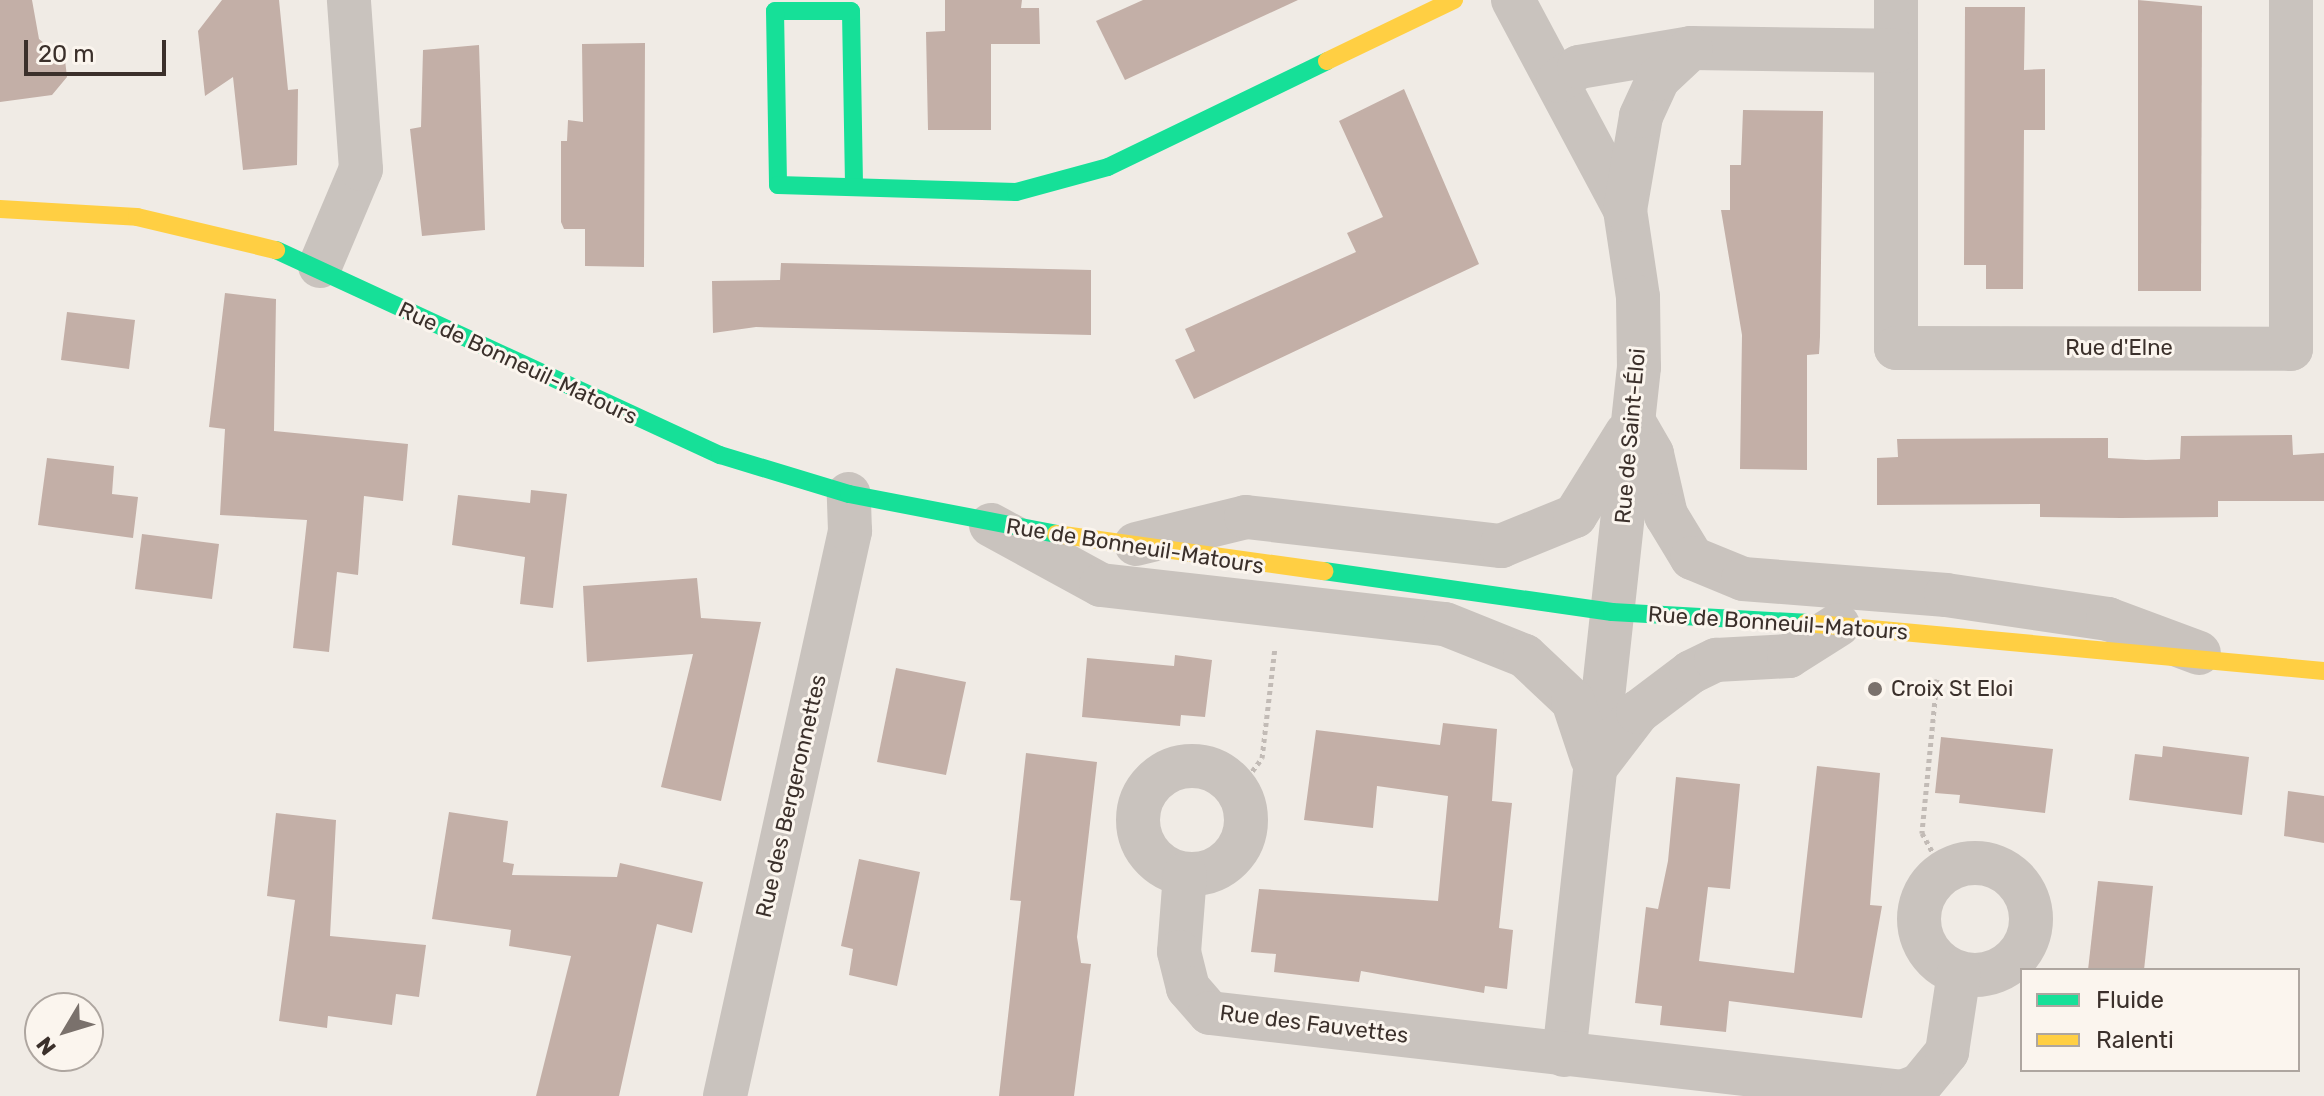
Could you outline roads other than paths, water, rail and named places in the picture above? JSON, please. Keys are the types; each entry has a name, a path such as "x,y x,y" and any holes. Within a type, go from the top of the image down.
{"main road":[{"path":"854,184 851,11 775,11 778,185 854,184 1016,192 1108,167 1454,0"},
{"name":"Rue de Bonneuil-Matours","path":"0,209 137,217 255,240 320,266 458,339 720,455 849,494 988,524 1612,612 1838,625 2324,671"}],"street":[{"path":"320,266 361,169 349,0"},
{"name":"Rue de Saint-Éloi","path":"1513,0 1625,210 1638,297 1633,422 1612,612"},
{"name":"Rue d'Elne","path":"1896,0 1896,348 2291,349 2291,0"},
{"path":"1558,81 1579,67 1691,48 1896,51"},
{"path":"1625,210 1641,116 1658,79 1691,48"},
{"path":"1136,544 1246,517 1501,546 1575,516 1633,422 1652,454 1666,515 1692,558 1743,579 1946,595 2108,619 2223,662"},
{"name":"Rue des Bergeronnettes","path":"725,1096 850,531 849,494"},
{"path":"988,524 1101,585 1279,609 1445,624 1525,656 1573,701 1595,768"},
{"path":"1564,1055 1612,612"},
{"path":"1595,768 1638,712 1691,672 1716,660 1789,656 1838,625"},
{"path":"1193,765 1238,790 1247,824 1233,856 1185,874 1167,869 1142,842 1138,816 1146,790 1158,776 1193,765"},
{"path":"1994,866 2021,887 2030,911 2028,937 2008,965 1959,973 1933,956 1920,927 1923,897 1944,873 1994,866"},
{"name":"Rue des Fauvettes","path":"1185,874 1179,952 1188,988 1210,1013 1902,1092 1920,1085 1947,1052 1959,973"}],"place":[{"name":"Croix St Eloi","path":"1875,689"}]}
